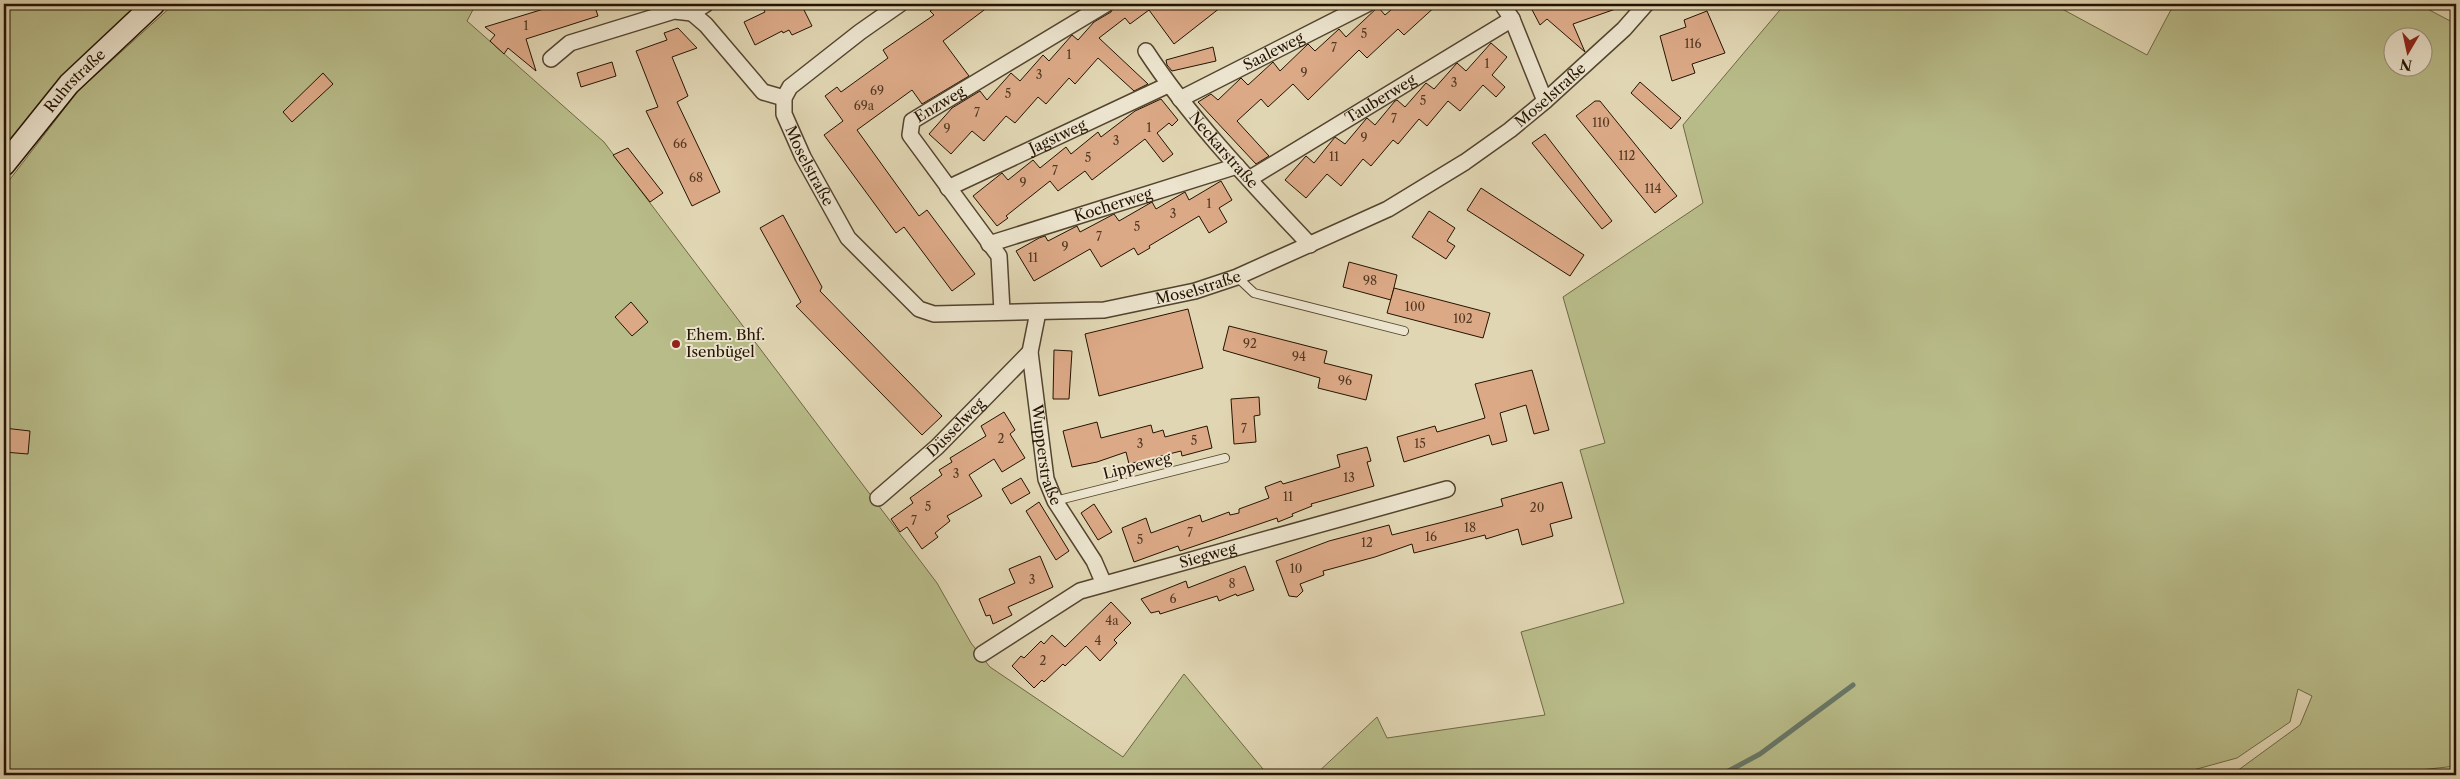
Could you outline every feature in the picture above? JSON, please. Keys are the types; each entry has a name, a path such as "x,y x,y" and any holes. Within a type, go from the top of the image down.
{"main road":[{"name":"Ruhrstraße","path":"4,165 69,84 154,4"}],"street":[{"path":"692,13 706,4"},
{"path":"551,59 570,43 674,11 692,13 706,25 764,92 784,98 790,87 860,32 900,4"},
{"name":"Enzweg","path":"1002,311 999,256 910,135 912,121 1106,4"},
{"name":"Saaleweg","path":"1180,98 1367,4"},
{"path":"1502,4 1512,19 1545,101"},
{"name":"Moselstraße","path":"784,98 784,114 803,157 848,238 918,309 934,314 1104,310 1185,293 1237,277 1388,209 1457,167 1510,130 1545,101 1624,29 1646,4"},
{"name":"Tauberweg","path":"1248,179 1512,19"},
{"name":"Neckarstraße","path":"1146,51 1168,85 1248,179 1310,245"},
{"name":"Jagstweg","path":"948,188 1168,85"},
{"name":"Kocherweg","path":"989,244 1237,166"},
{"name":"Wupperstraße","path":"1038,312 1030,352 1046,479 1055,501 1094,562 1104,584"},
{"name":"Düsselweg","path":"878,498 937,447 1030,352"},
{"name":"Siegweg","path":"982,654 1080,591 1447,489"}],"lane":[{"path":"1237,277 1254,293 1404,331"},
{"name":"Lippeweg","path":"1055,501 1225,458"}],"green space":[{"path":"4,4 140,4 4,152"},
{"path":"174,4 476,4 467,21 604,142 937,583 971,643 990,667 1123,757 1184,674 1268,775 4,775 4,187 78,91"},
{"path":"1785,4 2053,4 2147,55 2174,4 2418,4 2456,24 2456,766 2375,775 2221,775 2237,771 2300,725 2312,696 2298,689 2290,722 2237,758 2175,775 1315,775 1377,717 1387,738 1545,715 1521,632 1624,603 1580,450 1605,443 1563,297 1703,203 1683,125"}],"building":[{"path":"560,4 594,4 598,16 526,39 536,71 508,48 504,54 490,41 495,35 485,27"},
{"path":"761,4 801,4 812,26 792,35 789,30 783,33 782,31 755,45 744,22 765,12"},
{"path":"939,4 992,4 943,41 969,76 922,104 912,90 857,130 919,216 927,210 975,274 952,291 904,227 896,233 824,135 843,121 825,96 837,87 841,92 888,58 883,50 934,15 930,11"},
{"path":"1115,4 1225,4 1174,44 1149,10 1130,24 1125,18 1099,38 1148,84 1134,91 1098,58 1075,84 1069,78 1046,104 1038,97 1015,123 1006,116 984,141 972,131 951,154 929,134 952,108 980,91 987,100 1011,73 1020,81 1043,55 1049,61 1072,35 1078,40 1094,22 1111,12"},
{"path":"1398,4 1438,4 1404,35 1398,29 1367,58 1359,50 1308,100 1293,84 1268,107 1261,99 1237,121 1269,156 1256,164 1198,102 1211,94 1218,100 1241,78 1248,85 1273,62 1280,71 1308,44 1315,51 1339,29 1346,37 1378,7 1385,15"},
{"path":"1529,4 1624,4 1624,6 1573,24 1585,52 1547,19 1540,25"},
{"path":"1707,11 1725,53 1692,64 1695,73 1672,81 1660,36 1686,27 1684,20"},
{"path":"678,28 697,48 672,57 688,96 677,102 720,192 692,206 646,111 658,107 636,51 667,40 664,33"},
{"path":"1491,43 1507,57 1492,75 1505,87 1496,97 1483,85 1460,111 1448,101 1427,126 1419,119 1398,144 1393,140 1371,166 1363,159 1341,186 1327,174 1306,198 1285,180 1306,156 1314,163 1335,137 1345,144 1367,118 1375,125 1395,101 1397,100 1405,107 1426,83 1434,89 1457,63 1466,71"},
{"path":"1213,47 1216,61 1172,71 1167,65 1166,60"},
{"path":"612,62 616,76 581,87 577,73"},
{"path":"323,73 333,84 292,122 283,112"},
{"path":"1640,82 1681,118 1671,129 1631,93"},
{"path":"1161,99 1178,120 1172,126 1169,123 1157,133 1173,154 1163,162 1145,139 1092,180 1085,171 1058,191 1050,181 1006,216 1008,218 997,226 973,196 1002,173 1008,180 1033,160 1040,168 1066,147 1071,154 1098,132 1101,137 1135,111"},
{"path":"1595,101 1600,101 1677,196 1655,213 1576,116"},
{"path":"1545,134 1612,221 1602,229 1532,143"},
{"path":"628,148 663,193 650,202 613,155"},
{"path":"1221,181 1232,200 1219,208 1227,222 1209,233 1199,216 1149,246 1150,248 1138,255 1134,248 1101,267 1090,249 1034,281 1016,251 1039,238 1045,236 1048,241 1077,226 1080,232 1114,214 1119,221 1152,202 1156,209 1185,192 1189,200"},
{"path":"1481,188 1584,255 1570,276 1467,210"},
{"path":"1429,211 1455,228 1447,241 1455,246 1446,259 1412,237"},
{"path":"783,215 822,287 820,291 942,416 922,435 796,306 801,302 760,228"},
{"path":"1349,262 1397,275 1391,300 1343,287"},
{"path":"1394,288 1490,313 1483,338 1387,313"},
{"path":"631,302 648,322 632,336 615,317"},
{"path":"1188,309 1203,368 1099,396 1085,334"},
{"path":"1229,326 1327,351 1324,363 1372,375 1366,400 1318,388 1320,378 1223,350"},
{"path":"1054,350 1072,351 1069,399 1053,399"},
{"path":"1532,370 1549,430 1534,434 1526,405 1500,413 1507,441 1492,445 1489,435 1404,462 1397,437 1435,426 1437,432 1485,418 1475,384"},
{"path":"1259,397 1260,415 1254,416 1256,442 1234,444 1231,399"},
{"path":"1004,412 1015,430 1010,434 1025,458 1002,472 994,459 969,475 982,496 947,516 950,521 935,533 938,537 922,549 907,527 900,532 891,519 913,503 910,498 942,475 939,470 952,462 950,458 986,436 981,426"},
{"path":"1097,422 1101,438 1151,425 1153,433 1163,430 1165,437 1207,426 1212,448 1182,456 1181,451 1129,464 1126,452 1097,462 1072,467 1063,431"},
{"path":"4,428 30,431 28,454 4,452"},
{"path":"1367,447 1371,461 1367,462 1374,486 1311,504 1312,506 1278,522 1277,518 1180,551 1178,546 1134,562 1122,528 1146,518 1151,533 1200,515 1202,522 1229,512 1230,515 1239,513 1239,509 1269,498 1265,487 1281,481 1283,484 1340,467 1337,455"},
{"path":"1021,478 1030,493 1011,504 1002,489"},
{"path":"1562,482 1572,518 1550,524 1553,536 1522,545 1518,529 1486,539 1485,535 1414,553 1412,544 1375,557 1323,571 1324,575 1300,584 1303,591 1297,597 1289,596 1276,561 1329,541 1389,525 1392,535 1503,506 1501,499"},
{"path":"1039,502 1069,551 1056,560 1026,511"},
{"path":"1094,504 1112,532 1098,540 1081,513"},
{"path":"1040,556 1053,587 1008,607 1012,615 993,624 990,615 986,616 979,599 1015,583 1009,569"},
{"path":"1245,566 1254,590 1237,596 1236,594 1219,601 1217,596 1160,614 1159,611 1151,613 1141,599 1186,581 1188,588"},
{"path":"1111,602 1131,623 1114,640 1117,643 1100,661 1086,646 1065,666 1063,664 1044,682 1042,680 1034,688 1012,666 1021,656 1024,658 1041,641 1044,644 1052,635 1065,647"}],"waterway":[{"path":"1721,775 1760,754 1853,685"}],"place":[{"name":"Ehem. Bhf. Isenbügel","path":"676,344"}]}
